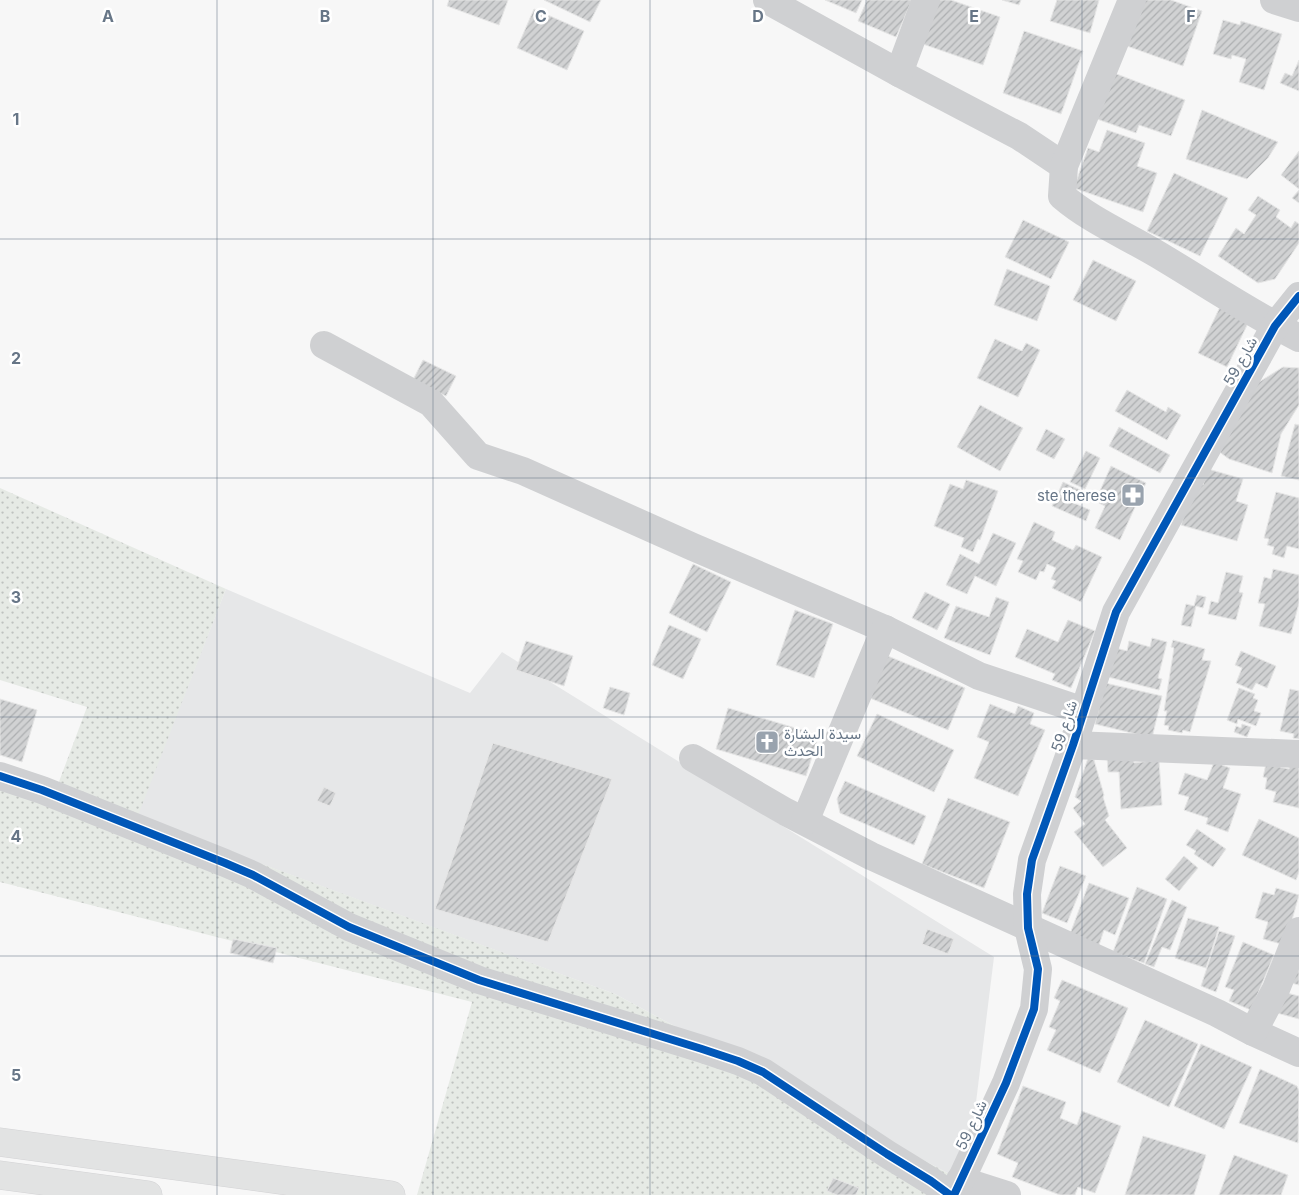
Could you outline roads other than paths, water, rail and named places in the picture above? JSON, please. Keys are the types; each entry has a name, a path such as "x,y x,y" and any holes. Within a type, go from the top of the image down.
{"highway":[{"path":"0,1142 392,1195"},
{"path":"0,1175 148,1195"}],"street":[{"path":"767,0 899,73 1019,136 1064,166"},
{"path":"899,73 926,0"},
{"path":"1132,0 1064,166 1062,196 1076,208 1287,332"},
{"path":"1274,0 1299,8"},
{"name":"شارع 59","path":"954,1190 1006,1083 1034,1009 1038,969 1028,928 1026,894 1032,860 1073,745 1116,612 1287,332 1299,296"},
{"path":"324,345 431,403 478,456 523,471 693,547 885,629 979,676 1084,711"},
{"path":"806,821 885,629"},
{"path":"1073,745 1299,754"},
{"path":"693,758 871,856 1218,1013 1253,1032 1299,1053"},
{"path":"0,776 42,790 225,863 252,875 349,928 478,980 738,1061 763,1072 931,1181 954,1190 1007,1195"},
{"path":"1253,1032 1276,989 1299,930"}],"place":[{"name":"ste therese","path":"1133,495"},
{"name":"سيدة البشارة الحدث","path":"767,742"}]}
